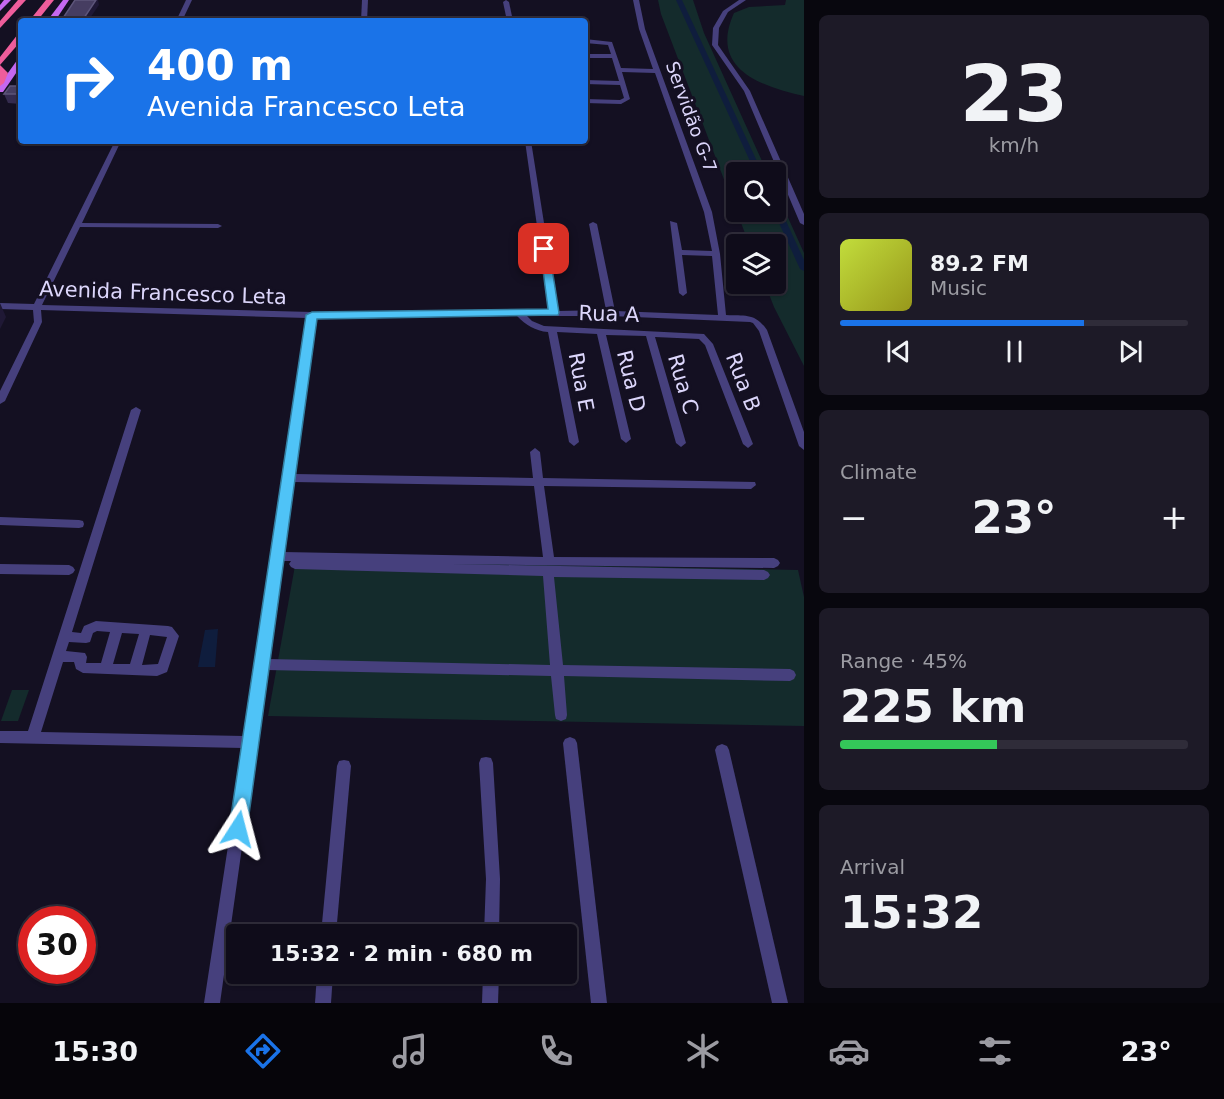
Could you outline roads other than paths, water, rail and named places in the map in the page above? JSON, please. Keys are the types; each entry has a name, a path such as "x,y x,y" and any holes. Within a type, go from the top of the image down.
{"highway":[{"path":"0,26 22,0"},
{"path":"36,18 51,0"},
{"path":"50,18 51,0"},
{"path":"0,63 18,40"},
{"path":"0,68 4,73 0,83"}],"main road":[{"path":"0,9 8,0"},
{"path":"52,18 66,0"},
{"path":"0,90 17,72"}],"street":[{"path":"180,18 189,0"},
{"path":"364,18 365,0"},
{"name":"Servidão G-7","path":"636,0 642,29 708,212 716,254 722,316"},
{"path":"743,0 726,11 716,28 715,45 747,91 804,223"},
{"path":"506,2 509,18"},
{"path":"588,41 610,43 627,99 624,101 588,101"},
{"path":"588,56 614,56"},
{"path":"618,70 657,71"},
{"path":"588,82 621,83"},
{"path":"0,401 38,322 37,307 116,144"},
{"path":"528,144 554,313"},
{"path":"673,223 683,294"},
{"path":"593,224 611,313"},
{"path":"76,225 218,226"},
{"path":"678,252 716,254"},
{"name":"Avenida Francesco Leta","path":"0,306 312,315 611,313 722,316 756,321 763,330 804,446"},
{"name":"Rua A","path":"520,314 535,327 552,330 701,336"},
{"path":"212,1003 312,315"},
{"name":"Rua E","path":"552,330 574,442"},
{"name":"Rua D","path":"601,332 626,439"},
{"name":"Rua C","path":"650,334 681,443"},
{"name":"Rua B","path":"701,336 709,344 748,444"},
{"path":"33,737 136,410"},
{"path":"535,452 549,567 561,715"},
{"path":"290,478 751,485"},
{"path":"0,521 79,524"},
{"path":"278,556 764,575"},
{"path":"295,564 549,567 774,563"},
{"path":"0,569 69,570"},
{"path":"105,669 117,628"},
{"path":"117,628 146,630 168,631 173,636 163,668 157,671 83,668 80,665 88,630 117,628"},
{"path":"134,670 146,630"},
{"path":"65,637 86,638"},
{"path":"59,656 81,657"},
{"path":"263,664 790,675"},
{"path":"0,737 251,741"},
{"path":"570,743 599,1003"},
{"path":"722,750 780,1003"},
{"path":"486,763 493,879 492,924"},
{"path":"329,924 344,766"},
{"path":"323,1003 324,984"},
{"path":"490,1003 491,984"}],"water":[{"path":"218,629 215,667 198,667 205,630"}],"waterway":[{"path":"679,0 754,162"},
{"path":"782,222 804,269"}]}
